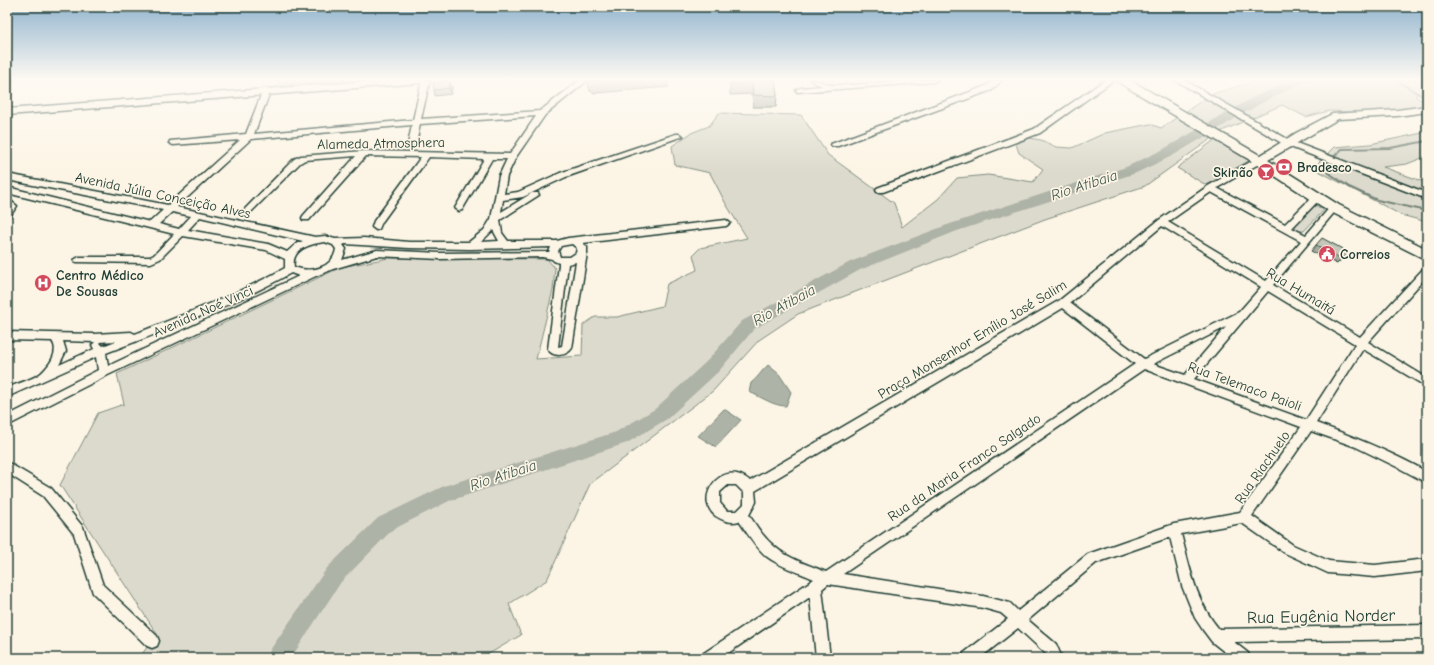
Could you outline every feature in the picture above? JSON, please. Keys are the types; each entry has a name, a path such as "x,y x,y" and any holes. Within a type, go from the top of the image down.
{"main road":[{"path":"7,112 20,111"},
{"path":"1176,111 1259,160 1334,208 1427,255"}],"street":[{"path":"152,225 249,136 259,111"},
{"path":"412,144 419,111"},
{"path":"470,246 487,232 495,219 503,176 512,157 545,111"},
{"path":"835,144 926,111"},
{"path":"880,190 1037,131 1066,111"},
{"path":"1232,111 1288,143 1427,196"},
{"path":"1259,160 1300,134 1336,116 1410,111"},
{"path":"173,143 542,113"},
{"path":"500,197 520,196 556,178 599,162 679,136"},
{"path":"306,218 364,153"},
{"name":"Alameda Atmosphera","path":"248,210 297,161 304,158 364,153 512,157"},
{"path":"376,227 378,220 426,154"},
{"path":"459,208 490,156"},
{"name":"Praça Monsenhor Emílio José Salim","path":"749,488 1063,303 1162,222 1211,188 1259,160"},
{"path":"495,219 573,172"},
{"name":"Avenida Júlia Conceição Alves","path":"7,177 198,214 314,240"},
{"path":"1211,188 1307,240"},
{"name":"Avenida Júlia Conceição Alves","path":"7,190 179,232 268,247 289,257"},
{"path":"1286,229 1317,197"},
{"path":"7,201 13,206 7,214"},
{"path":"1187,380 1334,208"},
{"path":"79,260 147,261 156,257 198,214"},
{"path":"495,219 498,233 505,244"},
{"name":"Rua Humaitá","path":"1162,222 1427,383"},
{"path":"615,237 593,242 574,260 542,254 440,256 377,253 333,266 313,274 300,274 290,269 288,263 289,257 295,250 314,240 325,239 336,242 350,240 400,245 470,246 505,244 558,244 572,241 726,223"},
{"path":"558,244 555,247 558,258 564,265 553,349 563,351 567,348 582,253 582,247 578,243 572,241"},
{"path":"333,266 339,259 342,252 341,246 336,242"},
{"name":"Avenida Noé Vinci","path":"7,393 100,351 176,322 290,269"},
{"name":"Rua Riachuelo","path":"969,658 1019,619 1092,558 1174,530 1244,517 1309,425 1361,343 1427,270"},
{"name":"Avenida Noé Vinci","path":"7,421 104,372 313,274"},
{"name":"Rua Telemaco Paioli","path":"1063,303 1143,364 1360,444 1403,464 1427,478"},
{"name":"Rua da Maria Franco Salgado","path":"709,658 1143,364 1244,314"},
{"path":"7,336 94,338 139,336"},
{"path":"43,376 61,352 60,343 54,336"},
{"path":"94,338 100,351 104,372"},
{"path":"7,467 47,492 79,532 98,589 152,641"},
{"path":"738,481 749,488 752,499 751,505 742,515 731,516 720,512 713,502 713,495 719,485 725,482 738,481"},
{"path":"742,515 760,541 771,552 820,582 983,602 1005,608 1051,649 1055,658"},
{"path":"1244,517 1289,549 1328,567 1375,571 1427,565"},
{"path":"1174,530 1186,583 1197,610 1216,636 1243,658"},
{"path":"820,582 823,658"},
{"name":"Rua Eugênia Norder","path":"1216,636 1427,632"}],"shaded area":[{"path":"1186,111 1268,111 1222,131 1145,186 1045,219 798,314 759,340 713,391 590,484 547,580 509,604 521,635 482,658 139,658 157,634 60,485 98,413 124,404 117,374 341,267 389,258 547,259 555,268 553,290 536,359 582,356 583,325 595,317 617,317 662,306 667,284 697,270 693,255 700,248 747,238 726,204 710,173 675,165 672,146 691,133 709,126 719,113 801,115 828,155 894,203 902,227 938,199 957,178 988,175 1033,182 1043,169 1019,153 1016,144 1029,138 1041,140 1056,147 1072,148 1105,133 1150,124 1161,128"},
{"path":"1294,111 1329,111 1306,117"},
{"path":"1330,111 1396,111 1358,112"},
{"path":"1427,132 1427,156 1407,164 1383,167 1427,183 1427,222 1401,215 1313,168 1334,147 1370,144"},
{"path":"1217,138 1252,159 1206,185 1177,168"},
{"path":"1315,205 1324,210 1304,231 1296,231 1295,226"},
{"path":"768,365 779,374 791,392 786,406 772,403 749,392 751,383"},
{"path":"724,409 741,420 716,447 698,436"}],"building":[{"path":"1322,238 1348,252 1342,259 1316,245"}],"waterway":[{"name":"Rio Atibaia","path":"278,658 334,575 385,524 444,494 621,438 661,414 713,366 748,325 855,266 952,228 1131,170 1167,153 1239,111"},
{"path":"1427,141 1390,148 1342,149 1325,165 1326,171 1349,187 1377,200 1427,211"}],"place":[{"name":"Bradesco","path":"1284,167"},
{"name":"Skinão","path":"1266,172"},
{"name":"Correios","path":"1327,254"},
{"name":"Centro Médico De Sousas","path":"43,283"}]}
